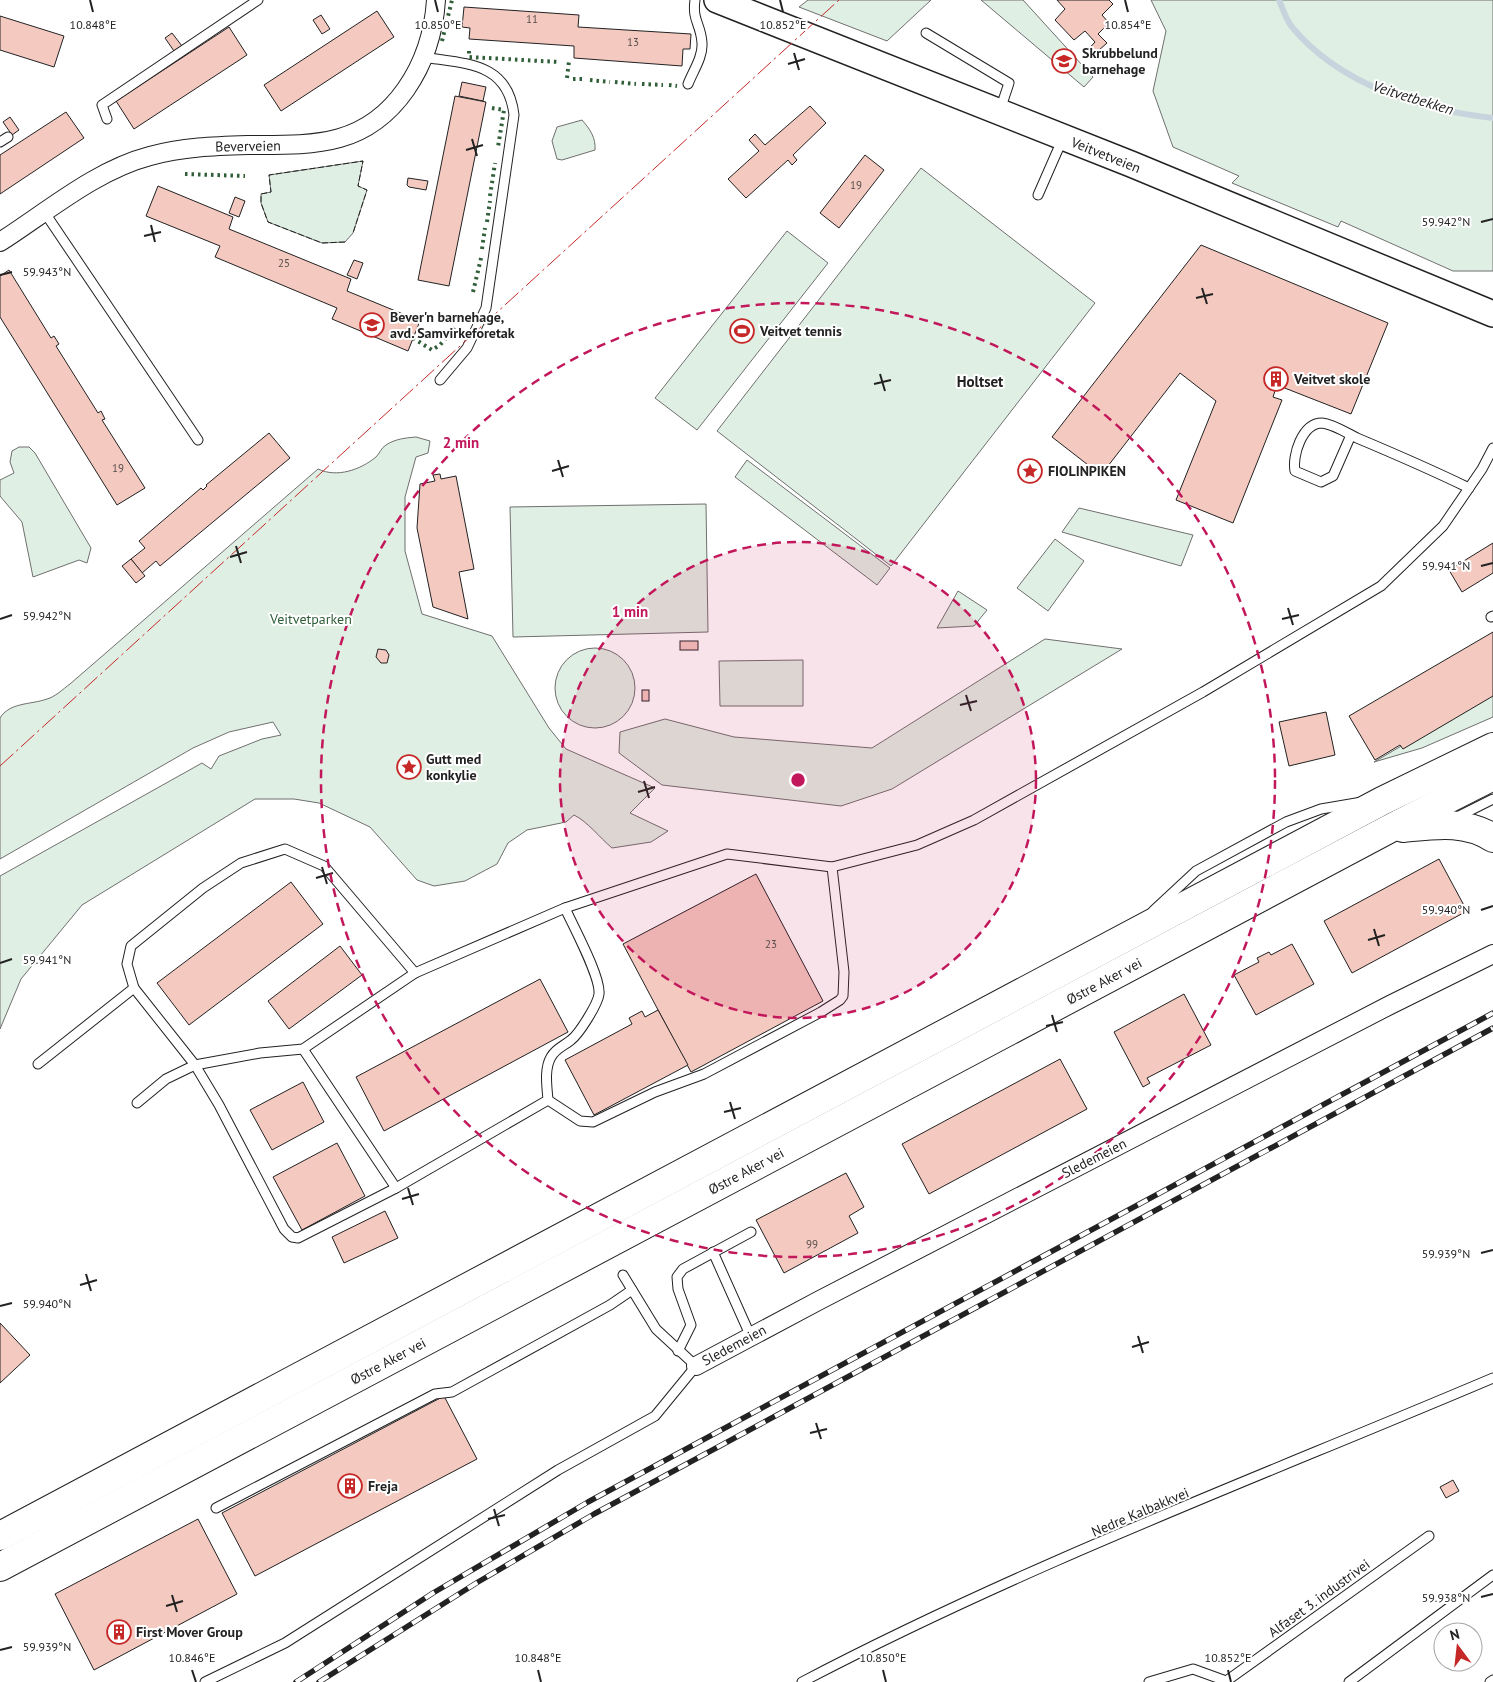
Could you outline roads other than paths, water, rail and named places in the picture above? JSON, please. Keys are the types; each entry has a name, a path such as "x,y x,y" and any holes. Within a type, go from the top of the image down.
{"highway":[{"name":"Østre Aker vei","path":"0,1536 1125,940 1382,801 1493,747"},
{"name":"Østre Aker vei","path":"0,1567 1389,829 1493,776"},
{"path":"1389,829 1444,825 1468,826 1493,838"}],"street":[{"name":"Beverveien","path":"0,242 110,170 150,156 195,147 302,146 321,144 353,134 388,110 414,78 434,22 436,0"},
{"name":"Veitvetveien","path":"717,0 1064,138 1493,314"},
{"name":"Sledemeien","path":"696,1366 1390,1005 1493,954"}],"lane":[{"path":"107,119 102,105 258,0"},
{"path":"688,84 701,54 702,43 694,19 695,0"},
{"path":"926,33 1009,83 999,112"},
{"path":"423,57 467,64 487,70 500,79 507,88 513,102 514,115 486,308 467,348 440,380"},
{"path":"0,142 8,136"},
{"path":"1038,195 1064,138"},
{"path":"45,213 198,440"},
{"path":"1351,435 1332,476 1321,482 1295,471 1294,463 1305,431 1314,424 1324,423 1351,435 1470,488"},
{"path":"137,1103 166,1080 195,1066 260,1053 303,1049 415,973 565,908 728,854 832,867 917,846 974,820 1204,692 1381,586 1443,526 1470,488 1493,448"},
{"path":"1444,825 1493,799"},
{"path":"415,973 324,866 285,849 240,863 204,888 130,946 127,964 134,988 195,1066 219,1105 284,1229 292,1237 298,1238 396,1188 548,1100"},
{"path":"548,1100 580,1121 593,1122 655,1092 704,1074 840,1000 844,972 832,867"},
{"path":"548,1100 547,1068 550,1058 559,1047 572,1040 593,1010 600,994 596,976 565,908"},
{"path":"38,1064 134,988"},
{"path":"303,1049 396,1188"},
{"path":"678,1351 691,1324 678,1289 678,1276 683,1269 751,1232"},
{"path":"713,1252 751,1337"},
{"path":"205,1682 285,1643 558,1470 654,1416 696,1366 656,1329 623,1275"},
{"path":"216,1508 434,1394 452,1392 632,1290"},
{"name":"Nedre Kalbakkvei","path":"802,1682 870,1646 1069,1556 1493,1378"},
{"name":"Alfaset 3. industrivei","path":"1149,1682 1193,1669 1226,1682 1429,1536"},
{"path":"1349,1682 1493,1575"}],"waterway":[{"name":"Veitvetbekken","path":"1279,0 1290,24 1311,47 1334,65 1358,79 1410,101 1438,109 1493,118"}],"railway":[{"path":"296,1682 433,1593 588,1502 1493,1013"},
{"path":"319,1682 478,1582 594,1514 1493,1028"}],"place":[{"name":"Skrubbelund barnehage","path":"1064,61"},
{"name":"Bever'n barnehage, avd. Samvirkeforetak","path":"372,325"},
{"name":"Veitvet tennis","path":"742,331"},
{"name":"Veitvet skole","path":"1276,379"},
{"name":"FIOLINPIKEN","path":"1030,471"},
{"name":"Gutt med konkylie","path":"409,767"},
{"name":"Freja","path":"350,1486"},
{"name":"First Mover Group","path":"119,1632"}],"district":[{"name":"Holtset","path":"980,382"}],"park label":[{"name":"Veitvetparken","path":"311,619"}]}
